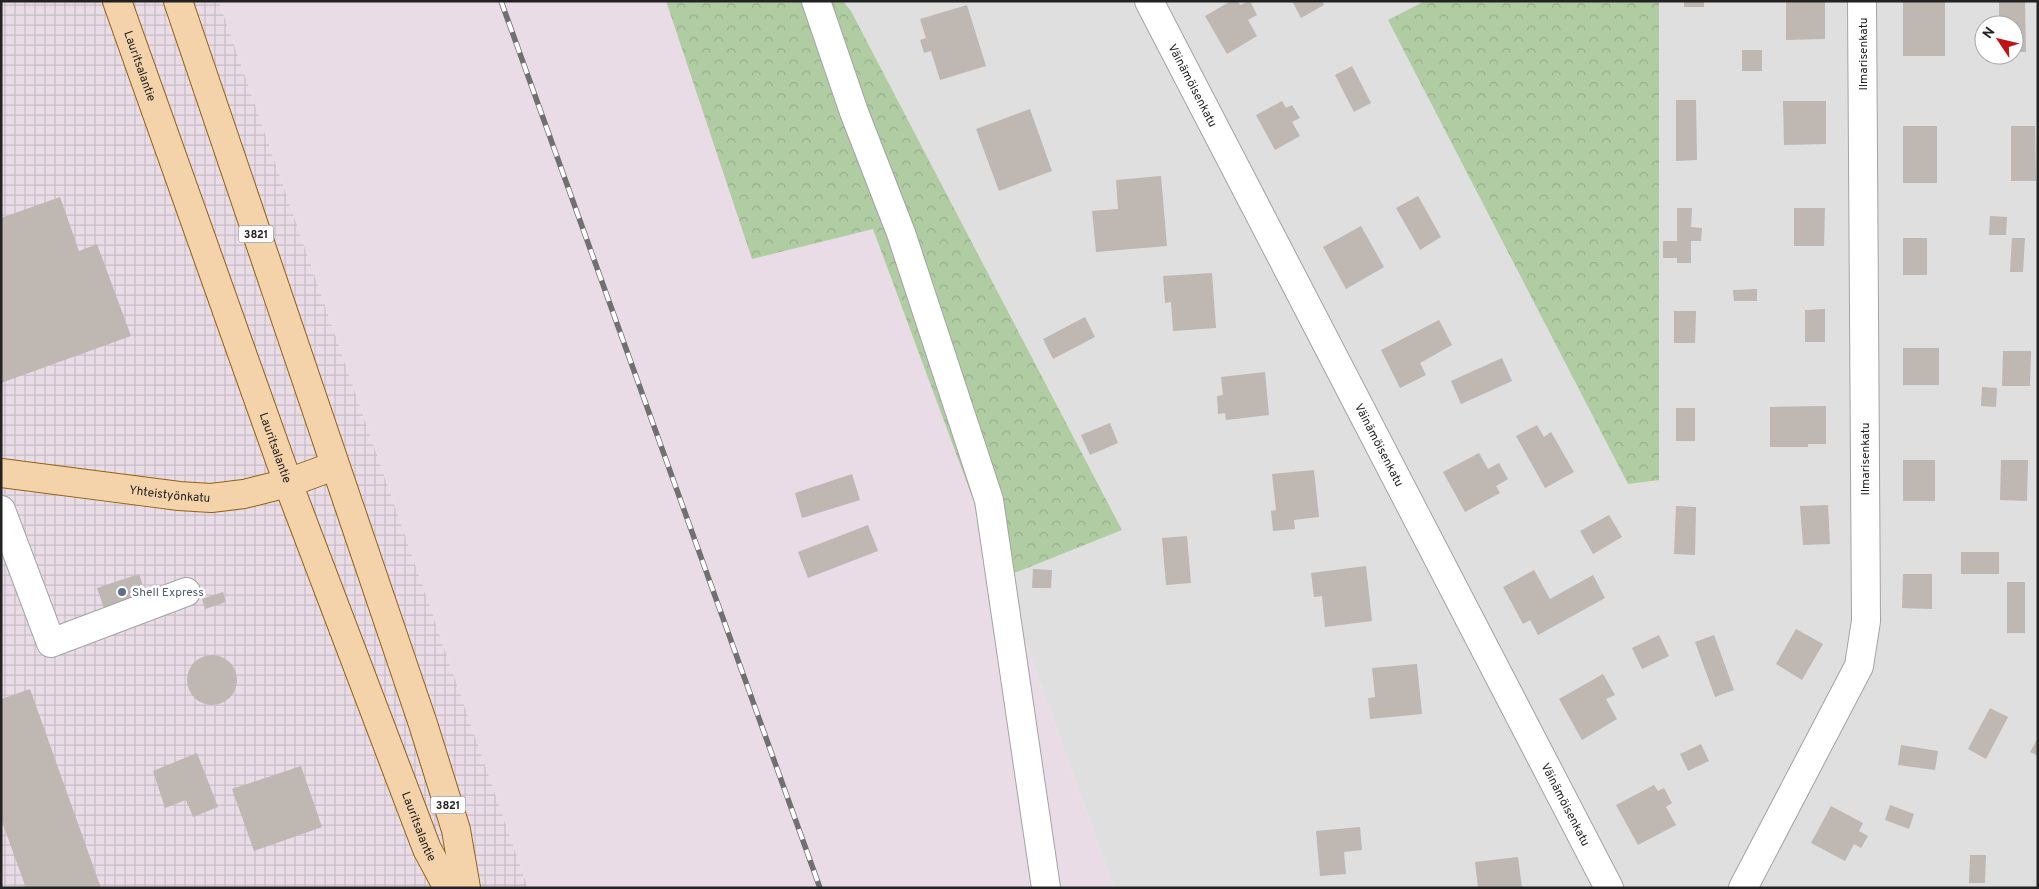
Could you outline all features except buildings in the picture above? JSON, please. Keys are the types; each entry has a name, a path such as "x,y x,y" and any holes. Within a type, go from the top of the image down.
{"main road":[{"name":"Lauritsalantie","path":"117,1 288,483 427,849 448,888"},
{"name":"3821","path":"178,1 423,724 456,830 466,888"},
{"name":"Yhteistyönkatu","path":"4,481 212,498 244,494 288,483 334,466"}],"street":[{"path":"816,1 854,112 900,234 989,500 1046,888"},
{"name":"Väinämöisenkatu","path":"1149,1 1609,888"},
{"name":"Ilmarisenkatu","path":"1742,888 1859,666 1866,621 1862,1"},
{"path":"1,510 51,643 186,592"}],"shaded area":[{"path":"1,1 219,1 528,888 1,888"},
{"path":"219,1 666,1 752,258 873,228 1114,888 528,888"},
{"path":"843,1 2038,1 2038,888 1114,888 1002,578 1122,530 851,11"}],"green space":[{"path":"666,1 843,1 851,11 1122,530 1002,578 873,229 752,259"},
{"path":"1425,1 1659,1 1659,480 1628,484 1388,20"}],"railway":[{"path":"501,1 820,888"}],"place":[{"name":"Shell Express","path":"122,592"}]}
